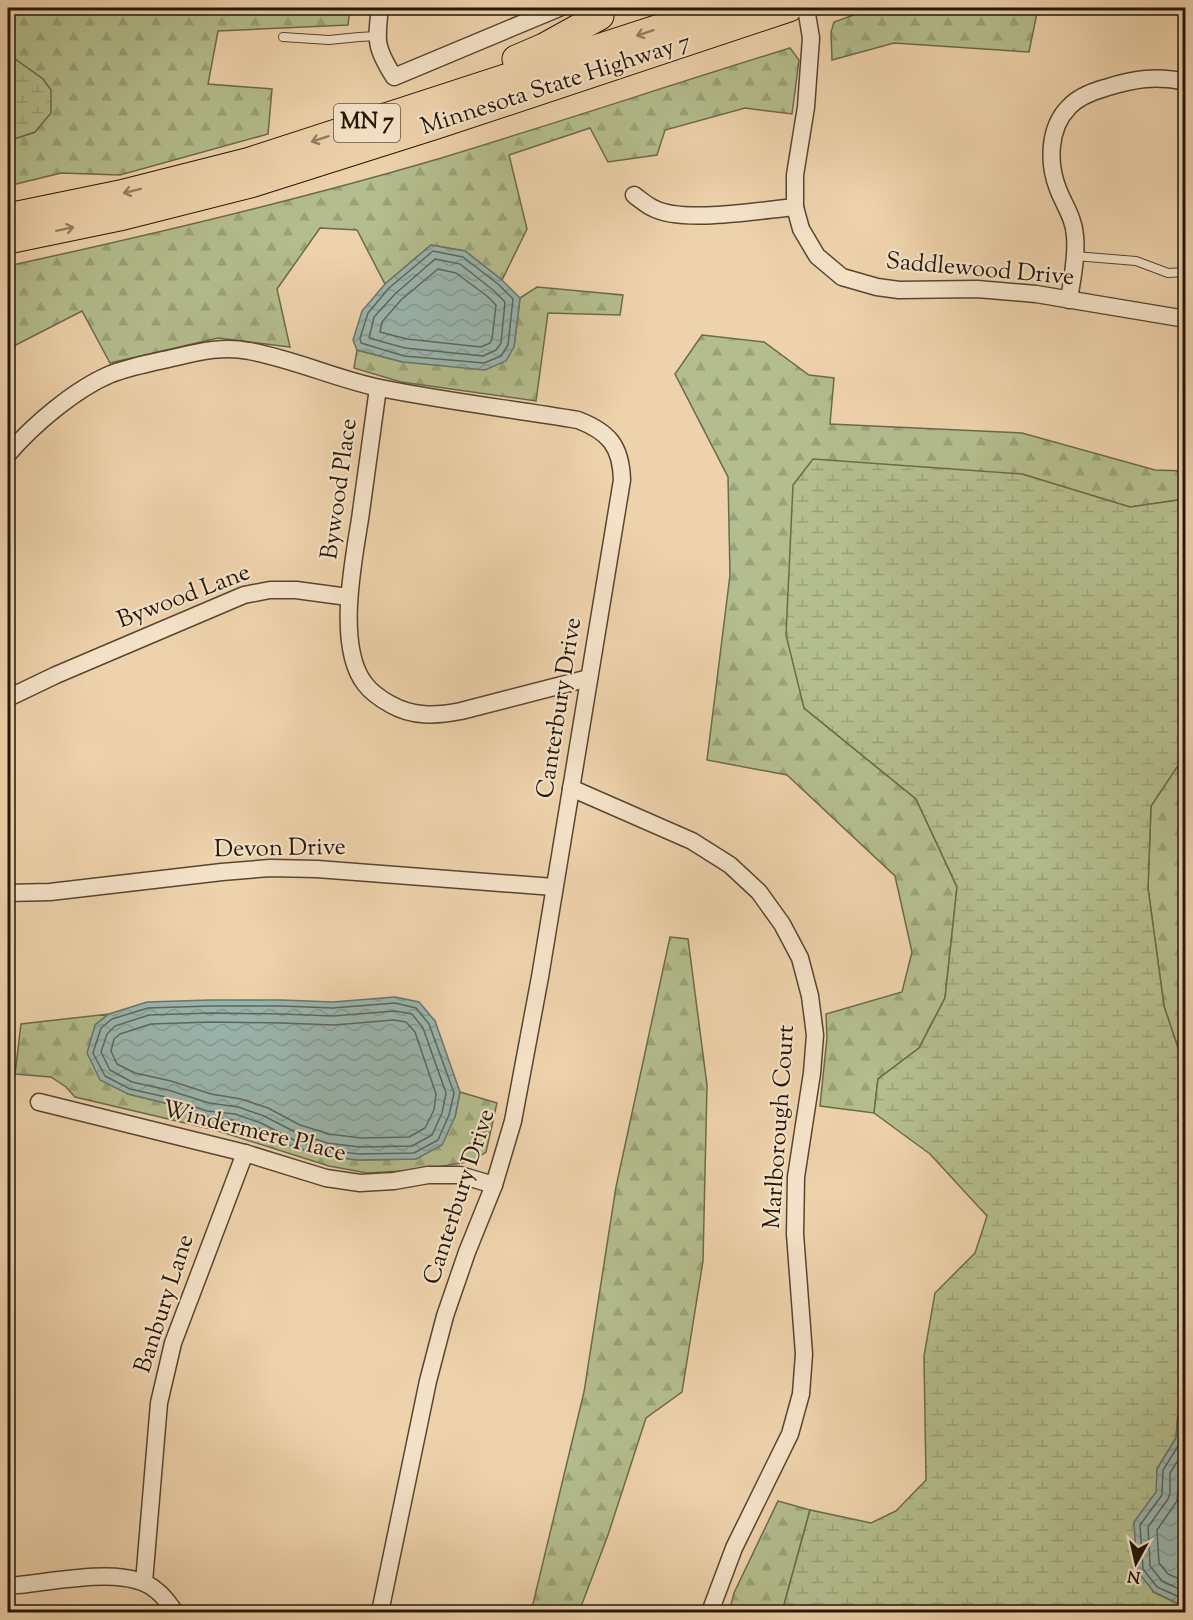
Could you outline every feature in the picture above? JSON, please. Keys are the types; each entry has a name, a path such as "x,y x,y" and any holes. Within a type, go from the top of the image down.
{"main road":[{"name":"Minnesota State Highway 7","path":"8,217 120,194 250,161 721,8"},
{"name":"Minnesota State Highway 7","path":"8,240 124,216 254,183 789,8"},
{"path":"430,103 444,89 544,47 598,10"}],"street":[{"path":"380,8 377,36 379,49 394,77 559,8"},
{"name":"Saddlewood Drive","path":"806,8 811,38 806,107 795,175 795,207 801,229 816,256 842,277 877,287 899,290 976,289 1036,294 1185,319"},
{"path":"1069,300 1075,256 1075,235 1071,216 1053,174 1051,156 1059,122 1068,108 1080,98 1096,90 1143,78 1173,79 1185,82"},
{"path":"634,195 654,209 671,214 714,215 795,207"},
{"name":"Canterbury Drive","path":"8,454 45,418 82,390 111,374 144,364 203,351 224,349 247,350 378,387 578,420 594,426 607,436 616,448 621,464 622,480 540,977 513,1121 494,1185 467,1252 445,1316 428,1381 380,1612"},
{"name":"Bywood Place","path":"348,597 378,387"},
{"name":"Bywood Lane","path":"8,698 67,670 244,595 270,590 296,590 348,597"},
{"path":"348,597 349,642 354,662 364,683 381,699 400,710 421,715 444,714 589,678"},
{"name":"Marlborough Court","path":"571,788 692,841 730,865 759,892 782,924 800,958 810,996 815,1035 812,1073 796,1177 795,1234 804,1354 801,1394 790,1434 734,1548 710,1612"},
{"name":"Devon Drive","path":"8,893 50,892 270,868 317,869 554,887"},
{"name":"Windermere Place","path":"39,1102 245,1153 326,1178 360,1183 394,1181 428,1175 460,1175 494,1185"},
{"name":"Banbury Lane","path":"144,1582 159,1402 171,1353 194,1285 245,1153"},
{"path":"8,1586 102,1575 122,1576 144,1582 157,1590 175,1612"}],"lane":[{"path":"283,37 329,40 377,36"},
{"path":"1075,256 1136,261 1168,273 1185,272"}],"green space":[{"path":"8,8 350,8 348,25 218,31 208,84 272,89 268,134 120,175 61,173 8,186 8,141 35,132 43,79 8,54"},
{"path":"873,8 1038,8 1029,52 894,43 832,60 831,32 834,22"},
{"path":"790,48 799,60 792,114 745,108 665,130 657,155 608,162 590,128 509,155 527,229 502,280 465,251 431,245 385,284 357,230 320,228 277,289 290,347 218,338 110,363 82,311 8,349 8,266 220,217 378,176"},
{"path":"8,54 43,79 51,90 51,113 35,132 8,141"},
{"path":"537,287 623,295 620,315 548,313 536,401 401,382 354,368 357,350 403,362 514,347 520,298"},
{"path":"702,335 764,342 809,375 834,378 830,424 1022,433 1155,470 1185,471 1185,499 1130,507 1022,474 804,708 916,799 957,887 945,998 919,1048 878,1079 874,1113 820,1106 827,1037 826,1014 902,992 912,952 895,876 787,775 707,760 730,575 728,477 675,374"},
{"path":"813,459 1022,474 1130,507 1185,499 1185,755 1151,806 1148,888 1164,1006 1185,1069 1186,1299 1182,1300 1180,1389 1176,1438 1157,1469 1157,1492 1134,1523 1153,1592 1185,1607 1185,1612 782,1612 810,1510 871,1523 896,1511 926,1480 924,1356 935,1293 975,1253 987,1216 930,1154 874,1113 878,1079 919,1048 945,998 957,887 916,799 804,708 786,635 793,485"},
{"path":"1185,755 1185,1069 1164,1006 1148,888 1151,806"},
{"path":"670,937 688,939 707,1085 703,1261 682,1392 646,1418 608,1535 579,1612 531,1612 584,1392 616,1187"},
{"path":"109,1014 95,1025 128,1094 206,1116 233,1120 258,1128 292,1146 324,1156 359,1160 416,1159 455,1117 460,1092 497,1103 486,1152 473,1161 420,1170 367,1173 329,1166 215,1130 75,1097 66,1087 51,1077 15,1074 21,1024"},
{"path":"778,1501 810,1510 782,1612 729,1612 734,1593"}],"water":[{"path":"431,245 465,251 502,280 520,298 514,347 506,361 485,370 403,362 357,350 353,340 362,311 385,284"},
{"path":"395,997 419,1002 435,1021 460,1092 455,1117 442,1145 416,1159 359,1160 324,1156 292,1146 258,1128 233,1120 206,1116 128,1094 100,1080 87,1053 95,1025 109,1014 147,1002 282,1000 333,1002"},
{"path":"1182,1299 1185,1299 1185,1607 1154,1592 1137,1571 1134,1522 1156,1492 1157,1469 1176,1438 1180,1389"}]}
